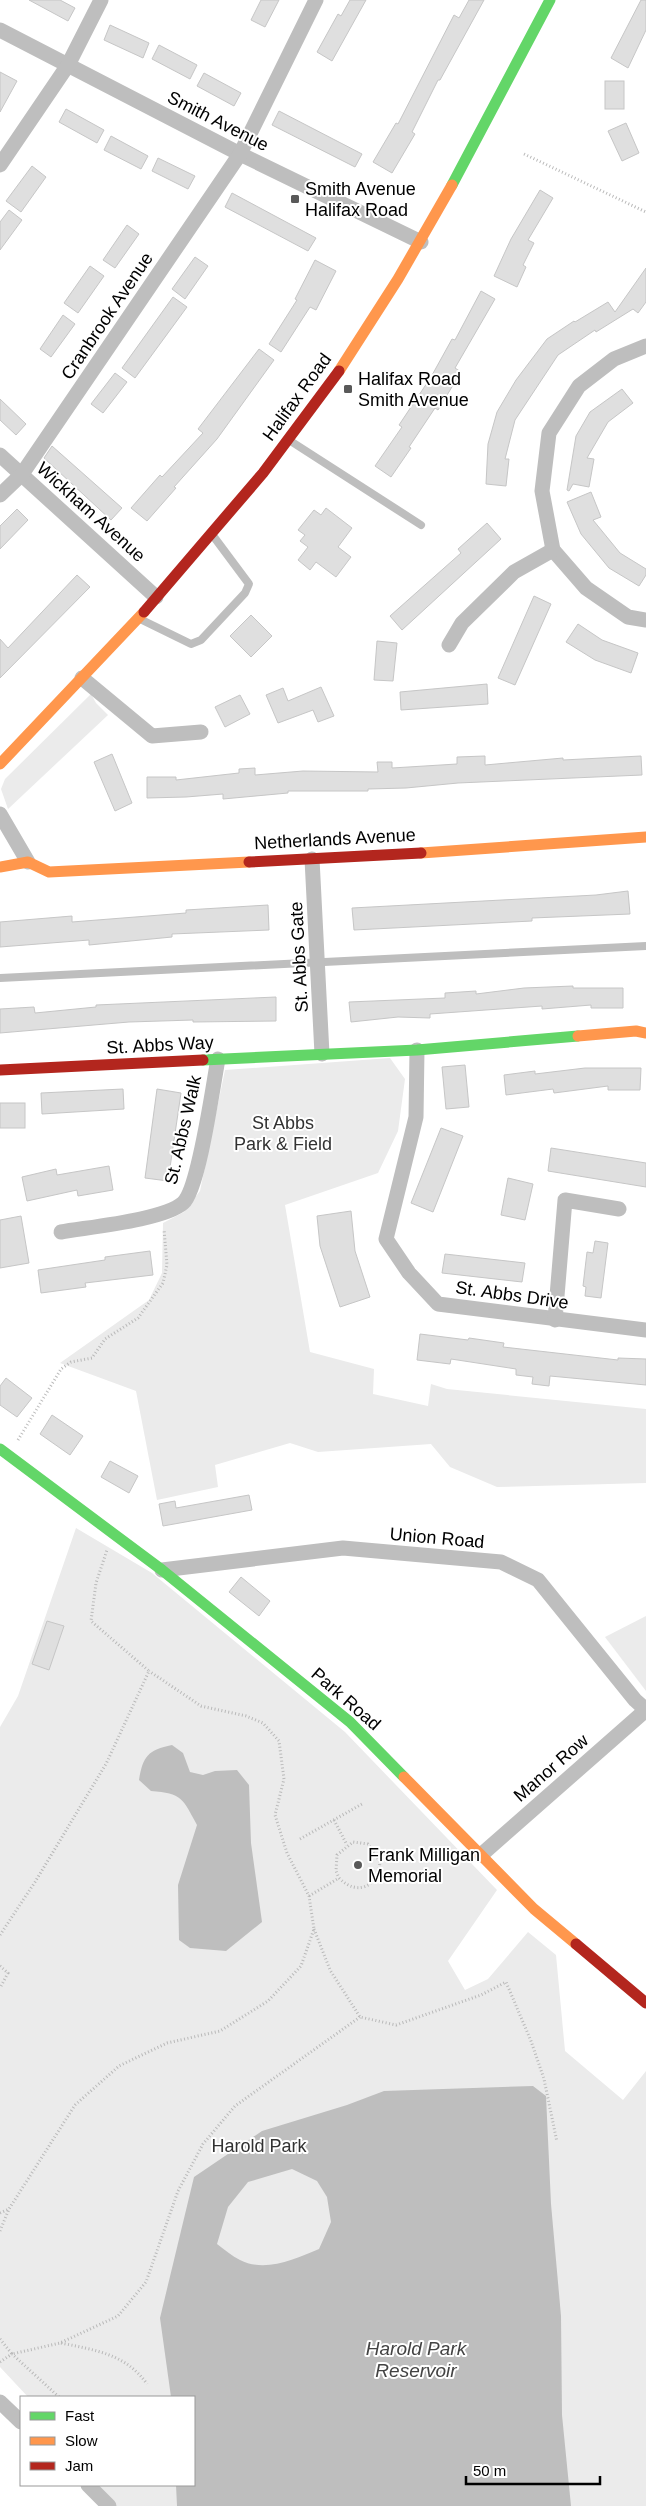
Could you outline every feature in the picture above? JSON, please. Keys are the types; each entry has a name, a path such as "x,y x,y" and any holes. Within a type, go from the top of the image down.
{"main road":[{"name":"Halifax Road","path":"0,764 213,536 340,369 421,242 550,0"},
{"name":"Netherlands Avenue","path":"28,862 49,872 439,852 646,837"},
{"path":"0,867 28,862"},
{"path":"322,1054 417,1050 636,1031 646,1033"},
{"name":"St. Abbs Way","path":"0,1070 322,1054"},
{"name":"Park Road","path":"4,1452 162,1570 350,1722 534,1909 646,2003"}],"street":[{"path":"0,165 68,65 101,0"},
{"name":"Cranbrook Avenue","path":"0,495 22,474 240,154 316,0"},
{"name":"Smith Avenue","path":"0,30 240,154 421,242"},
{"path":"646,346 614,359 579,386 549,433 542,491 553,550 586,588 628,617 646,620"},
{"name":"Wickham Avenue","path":"0,455 156,597"},
{"path":"449,644 462,623 514,572 553,550"},
{"path":"82,678 152,736 201,732"},
{"path":"0,814 28,862"},
{"name":"St. Abbs Gate","path":"312,859 322,1054"},
{"name":"St. Abbs Drive","path":"417,1050 416,1117 386,1239 409,1273 438,1304 646,1330"},
{"name":"St. Abbs Walk","path":"61,1232 163,1214 184,1203 194,1181 218,1059"},
{"path":"555,1320 561,1200 619,1209"},
{"name":"Union Road","path":"162,1570 343,1548 501,1562 538,1580 635,1700 646,1710"},
{"name":"Manor Row","path":"481,1855 646,1710"},
{"path":"0,2402 20,2421"},
{"path":"89,2486 109,2506"}],"lane":[{"path":"288,439 421,525"},
{"path":"138,618 191,644 201,640 245,593 249,584 213,536"},
{"path":"0,978 646,946"}],"path":[{"path":"524,154 646,212"},
{"path":"4,1452 61,1369 71,1362 92,1358 105,1339 138,1318 163,1283 166,1265 163,1214"},
{"path":"112,1533 96,1583 91,1621 149,1671 202,1706 246,1716 262,1723 279,1741 284,1778 275,1815 287,1853 309,1896 314,1929 330,1970 360,2017 396,2025 481,1995 506,1982 543,2075 557,2142"},
{"path":"0,1935 35,1882 106,1764 149,1671"},
{"path":"300,1839 362,1804"},
{"path":"334,1820 347,1845"},
{"path":"353,1842 368,1844 380,1862 379,1873 374,1881 366,1887 354,1887 345,1884 339,1878 336,1871 337,1856 347,1845 353,1842"},
{"path":"309,1896 339,1878"},
{"path":"0,2231 9,2208 75,2105 119,2066 167,2043 220,2031 268,2001 301,1966 314,1929"},
{"path":"0,1966 8,1973 0,1988"},
{"path":"0,2362 12,2354 60,2343 118,2316 146,2282 178,2191 203,2144 235,2106 360,2017"},
{"path":"0,2213 9,2208"},
{"path":"0,2339 12,2354 59,2396"},
{"path":"60,2343 93,2350 124,2360 148,2384"}],"green space":[{"path":"91,694 96,703 108,715 8,809 1,789 5,779"},
{"name":"St Abbs Park & Field","path":"390,1058 405,1079 398,1131 378,1173 285,1205 310,1352 374,1369 373,1394 428,1406 431,1384 447,1389 646,1409 646,1483 497,1487 450,1467 431,1444 318,1452 290,1443 215,1465 218,1487 157,1500 136,1391 60,1363 149,1300 162,1273 163,1223 184,1212 200,1191 225,1070"},
{"name":"Harold Park","path":"76,1528 152,1573 345,1732 497,1890 448,1961 465,1990 488,1979 528,1932 556,1955 565,2051 623,2100 646,2071 646,2506 111,2506 100,2486 195,2486 195,2396 27,2396 0,2367 0,1727 18,1696"},
{"path":"646,1616 646,1691 605,1637"}],"water":[{"path":"172,1745 183,1753 190,1772 203,1775 215,1771 237,1770 249,1785 251,1843 262,1922 226,1951 190,1948 179,1940 178,1885 197,1825 180,1799 169,1794 151,1791 139,1780 142,1765 148,1755 157,1749"},
{"name":"Harold Park Reservoir","path":"533,2086 546,2096 551,2204 561,2316 562,2415 571,2506 177,2506 176,2486 195,2486 195,2396 171,2396 160,2318 194,2177 262,2131 347,2105 384,2091","holes":["292,2169 317,2181 327,2197 331,2222 319,2249 280,2263 260,2265 240,2260 217,2244 228,2207 248,2182"]}],"building":[{"path":"29,0 60,0 75,8 68,21"},
{"path":"261,0 279,0 265,27 251,20"},
{"path":"350,0 366,0 332,61 317,52 338,14 341,16"},
{"path":"469,0 484,0 440,80 438,80 412,132 415,134 392,173 373,162 396,123 398,124 454,15 459,18"},
{"path":"641,0 646,0 646,30 628,68 611,58"},
{"path":"110,25 149,43 143,58 104,40"},
{"path":"159,45 197,65 190,79 152,59"},
{"path":"0,72 17,81 0,112"},
{"path":"204,73 241,93 234,106 197,86"},
{"path":"605,81 624,81 624,109 605,109"},
{"path":"66,109 104,130 97,143 59,122"},
{"path":"279,111 362,154 355,167 272,125"},
{"path":"626,123 639,153 622,161 608,131"},
{"path":"111,136 148,156 141,169 104,150"},
{"path":"158,158 195,176 188,189 152,171"},
{"path":"32,166 46,177 21,212 6,201"},
{"path":"540,190 553,198 528,240 534,243 523,265 526,267 517,287 494,276 511,239"},
{"path":"232,193 316,238 308,251 225,207"},
{"path":"9,210 22,220 0,250 0,222"},
{"path":"127,225 139,234 115,268 103,260"},
{"path":"195,257 208,266 185,299 172,289"},
{"path":"315,260 336,271 316,310 310,307 281,352 269,344 297,300 295,299"},
{"path":"90,266 104,276 78,313 64,303"},
{"path":"646,268 646,302 638,313 633,309 596,332 595,330 558,355 515,420 505,459 509,459 506,486 486,484 488,444 497,412 516,380 547,339 608,302 615,312"},
{"path":"481,291 495,299 455,368 461,372 438,410 435,408 391,477 375,466 402,427 399,425 431,377 452,339 455,340"},
{"path":"173,297 187,307 135,378 122,368"},
{"path":"63,315 75,324 51,357 40,349"},
{"path":"259,349 274,360 217,439 174,487 176,488 147,521 131,508 160,475 162,477 203,433 198,429"},
{"path":"115,373 127,382 103,413 91,404"},
{"path":"622,389 633,403 608,422 587,458 594,459 589,487 573,484 569,491 567,490 576,436 590,412"},
{"path":"0,399 26,424 16,435 0,420"},
{"path":"52,446 122,508 111,520 44,458"},
{"path":"591,492 601,517 593,520 620,553 646,569 646,575 639,586 609,568 581,534 567,502"},
{"path":"326,508 352,528 338,547 351,557 336,577 316,562 310,570 298,560 308,547 300,541 305,535 298,530 314,510 321,515"},
{"path":"17,509 28,520 0,549 0,526"},
{"path":"487,523 501,539 402,630 390,616 461,553 458,549"},
{"path":"77,575 90,587 0,678 0,639 8,648"},
{"path":"534,596 551,604 515,685 498,678"},
{"path":"251,615 272,636 251,657 230,636"},
{"path":"578,624 602,640 638,653 631,673 595,660 566,642"},
{"path":"377,641 397,643 393,681 374,680"},
{"path":"487,684 488,704 401,710 400,692"},
{"path":"321,687 334,716 318,722 313,710 278,723 266,695 283,688 288,701"},
{"path":"240,695 250,714 225,727 215,707"},
{"path":"112,754 132,803 115,811 94,762"},
{"path":"485,756 485,765 563,758 563,760 641,756 642,775 458,783 406,788 368,789 368,791 288,791 288,793 223,799 223,794 147,798 147,777 176,777 176,780 239,773 239,769 255,768 255,775 303,771 378,772 377,762 392,762 392,768 457,764 457,757"},
{"path":"628,891 630,914 532,918 532,921 354,930 352,908 596,895"},
{"path":"268,905 269,930 172,934 172,937 89,945 89,940 0,947 0,922 72,916 72,922 186,913 186,910"},
{"path":"573,986 573,988 623,988 623,1008 591,1008 591,1005 542,1009 542,1006 430,1014 430,1018 398,1017 351,1022 349,1002 445,998 445,993 476,991 476,994 524,988"},
{"path":"276,997 276,1021 193,1022 193,1020 129,1022 0,1033 0,1009 34,1007 35,1013 96,1007 96,1005"},
{"path":"465,1065 469,1107 446,1109 442,1067"},
{"path":"585,1068 641,1068 640,1090 608,1090 608,1086 554,1093 553,1089 506,1095 504,1075 535,1071 535,1074"},
{"path":"123,1089 124,1109 42,1114 41,1093"},
{"path":"157,1089 181,1093 168,1181 145,1178"},
{"path":"0,1103 25,1103 25,1128 0,1128"},
{"path":"441,1128 463,1136 433,1212 411,1203"},
{"path":"551,1148 646,1163 646,1187 548,1171"},
{"path":"109,1166 113,1190 78,1196 77,1190 27,1201 22,1177 56,1169 57,1175"},
{"path":"508,1178 533,1184 525,1220 501,1215"},
{"path":"351,1211 355,1251 370,1297 340,1307 320,1246 317,1216"},
{"path":"21,1216 29,1263 0,1268 0,1220"},
{"path":"595,1241 608,1243 601,1298 585,1296 586,1287 583,1286 587,1252 593,1253"},
{"path":"150,1251 153,1275 85,1283 86,1287 41,1293 38,1270 105,1260 105,1257"},
{"path":"445,1254 525,1263 522,1282 442,1273"},
{"path":"420,1334 468,1340 469,1338 504,1343 503,1347 618,1360 618,1358 646,1359 646,1385 550,1376 549,1386 532,1384 533,1377 516,1375 516,1369 451,1359 450,1364 417,1360"},
{"path":"6,1378 32,1398 17,1417 0,1405 0,1386"},
{"path":"52,1415 83,1436 70,1455 40,1434"},
{"path":"110,1461 138,1476 129,1493 101,1477"},
{"path":"249,1495 252,1510 163,1526 159,1504 175,1501 176,1508"},
{"path":"241,1577 270,1601 259,1616 229,1592"},
{"path":"47,1621 64,1626 49,1670 32,1664"}],"traffic: fast":[{"path":"452,185 550,0"},
{"path":"203,1060 417,1050 578,1036"},
{"path":"0,1449 162,1570 350,1722 404,1777"}],"traffic: slow":[{"path":"339,371 398,279 452,185"},
{"path":"0,764 144,612"},
{"path":"421,853 646,837"},
{"path":"0,867 28,862 49,872 249,862"},
{"path":"578,1036 636,1031 646,1033"},
{"path":"404,1777 534,1909 576,1944"}],"traffic: jam":[{"path":"144,612 263,473 339,371"},
{"path":"249,862 421,853"},
{"path":"0,1070 203,1060"},
{"path":"576,1944 646,2003"}],"place":[{"name":"Smith Avenue Halifax Road","path":"295,199"},
{"name":"Halifax Road Smith Avenue","path":"348,389"},
{"name":"Frank Milligan Memorial","path":"358,1865"}]}
